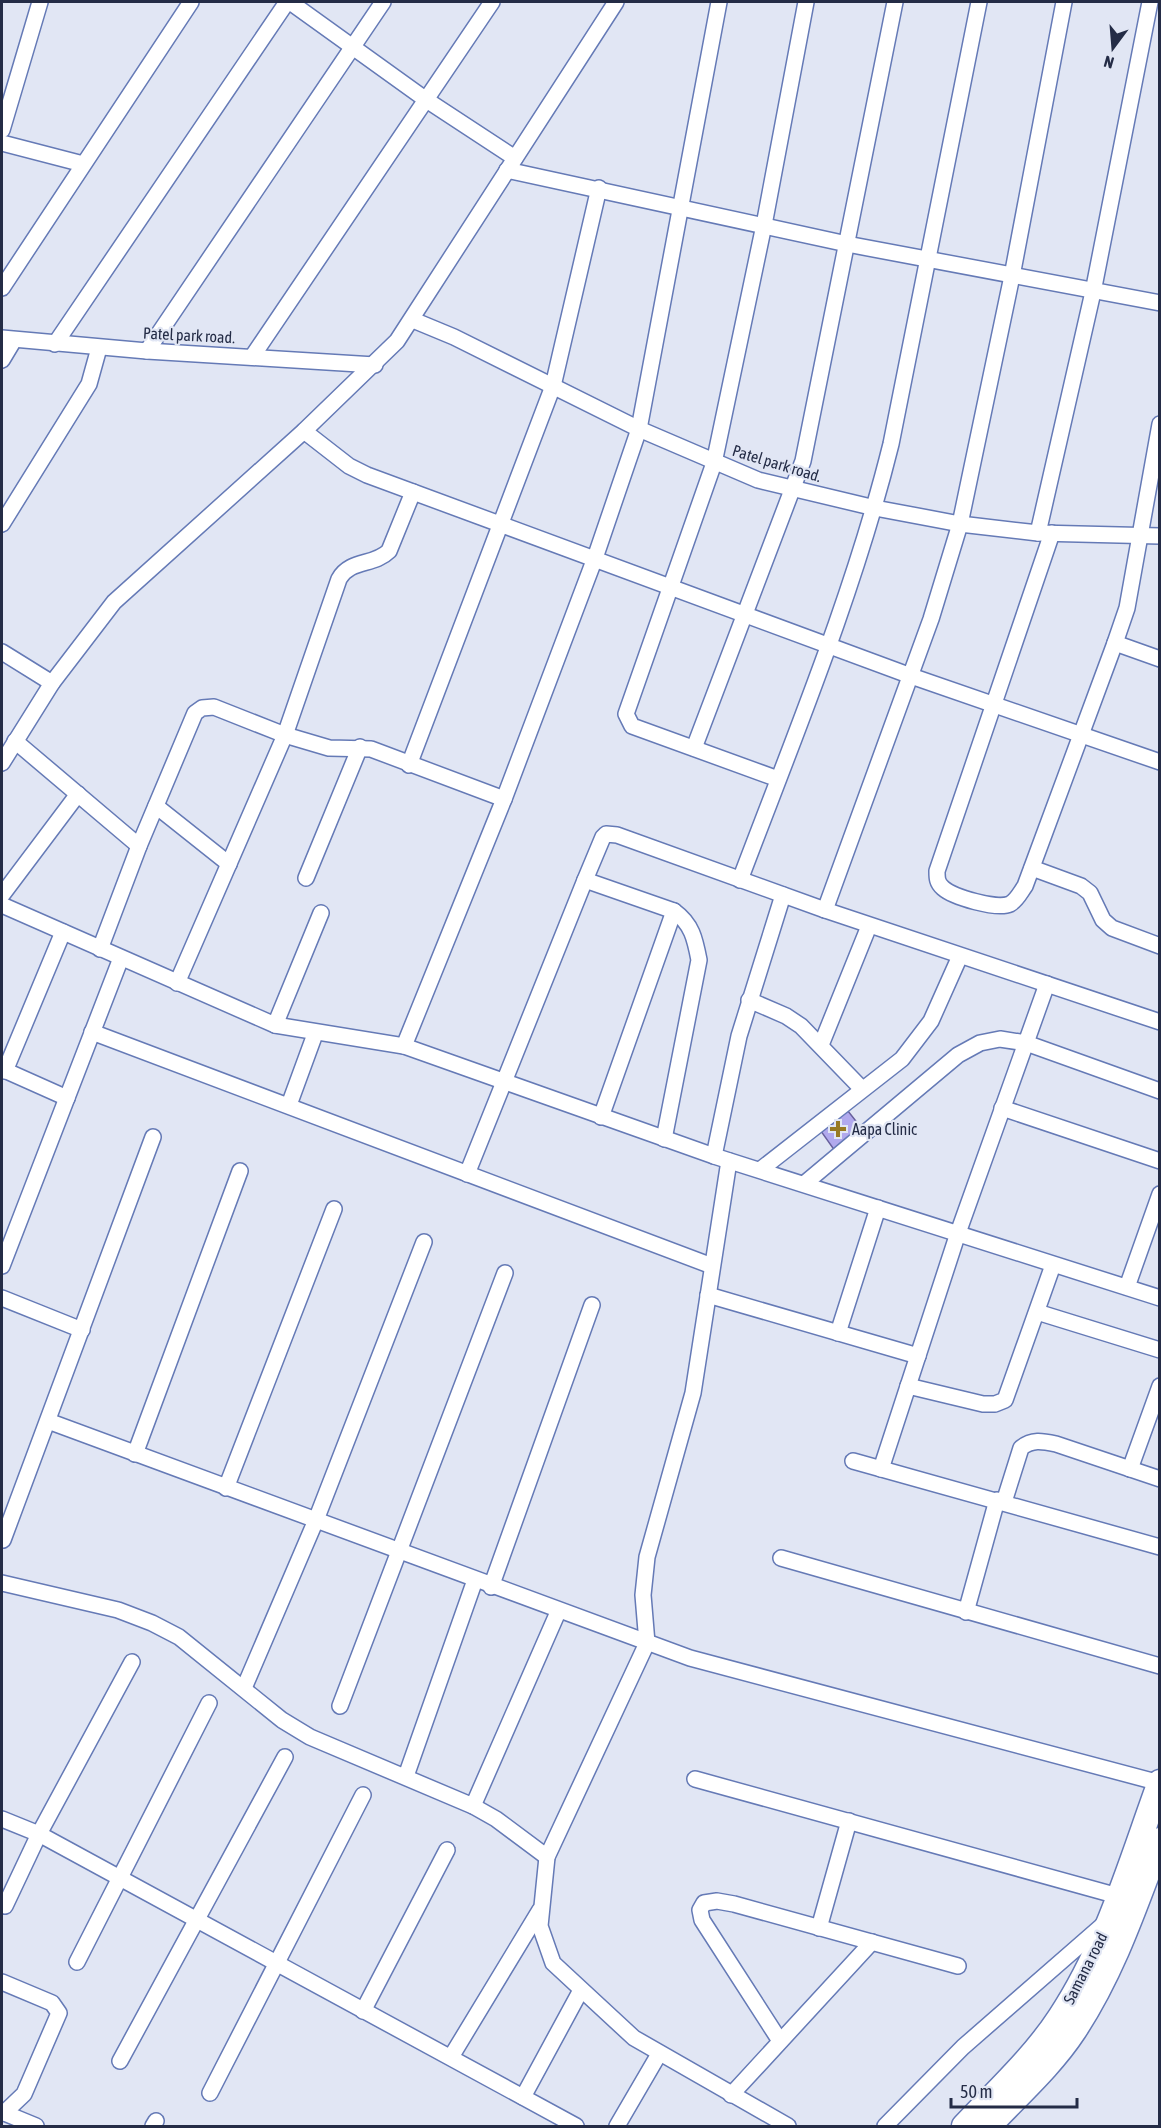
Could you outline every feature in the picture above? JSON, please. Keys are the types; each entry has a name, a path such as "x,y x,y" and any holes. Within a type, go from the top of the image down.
{"main road":[{"name":"Samana road","path":"964,2127 1033,2052 1060,2018 1087,1969 1109,1920 1159,1782"},
{"name":"Samana road","path":"989,2127 1072,2033 1094,1999 1114,1961 1160,1840"}],"street":[{"path":"2,130 40,2"},
{"path":"2,288 191,2"},
{"path":"55,344 288,2 425,99 511,164 599,188 847,244 1160,303"},
{"path":"147,351 383,2"},
{"path":"252,357 492,2"},
{"path":"2,763 52,684 114,602 375,365 413,320 616,2"},
{"path":"404,1046 504,799 595,558 639,429 719,2"},
{"path":"778,779 632,726 627,719 628,706 714,463 764,225 807,2"},
{"path":"694,748 743,614 795,489 808,443 895,2"},
{"path":"741,880 828,645 875,508 928,260 979,2"},
{"path":"825,910 911,676 960,524 1012,276 1064,2"},
{"path":"1150,2 1045,533 993,704 940,858 938,881 943,888 956,895 994,905 1008,905 1017,899 1032,868 1127,608 1160,424"},
{"path":"2,143 83,164"},
{"path":"409,765 499,523 553,386 599,188"},
{"name":"Patel park road.","path":"413,320 714,463 795,489 875,508 960,524 1045,533 1160,536"},
{"path":"2,360 8,339"},
{"name":"Patel park road.","path":"8,339 99,348 375,365"},
{"path":"2,524 89,384 99,348"},
{"path":"304,431 357,471 911,676 1160,762"},
{"path":"177,983 285,735 339,579 349,567 383,557 389,551 413,492"},
{"path":"1115,643 1160,659"},
{"path":"2,652 52,684"},
{"path":"100,949 139,846 195,713 202,708 214,707 285,735 339,750 360,747 504,799"},
{"path":"15,741 139,846"},
{"path":"306,878 360,747"},
{"path":"2,895 78,794"},
{"path":"156,806 229,864"},
{"path":"467,1174 603,837 611,834 869,926 1160,1022"},
{"path":"1032,868 1082,886 1090,892 1103,920 1112,928 1160,946"},
{"path":"585,880 674,911 686,919 695,935 699,960 664,1139"},
{"path":"714,1155 749,1000 783,895"},
{"path":"2,905 275,1025 315,1034 404,1046 729,1161 1160,1298"},
{"path":"601,1117 674,911"},
{"path":"275,1025 321,913"},
{"path":"821,1044 869,926"},
{"path":"63,932 3,1070 67,1098"},
{"path":"760,1170 902,1059 931,1021 960,956"},
{"path":"2,1266 121,958"},
{"path":"881,1468 958,1233 1047,984"},
{"path":"749,1000 786,1016 821,1044 862,1089"},
{"path":"92,1032 712,1266"},
{"path":"289,1105 315,1034"},
{"path":"804,1184 958,1055 980,1042 1000,1039 1026,1043 1160,1091"},
{"path":"1002,1108 1160,1161"},
{"path":"3,1540 153,1137"},
{"path":"729,1161 712,1266 703,1346 693,1393 647,1557 643,1595 647,1643 547,1857 540,1926 553,1963 634,2038 788,2127"},
{"path":"135,1454 240,1171"},
{"path":"1127,1287 1160,1194"},
{"path":"838,1333 878,1208"},
{"path":"226,1488 334,1209"},
{"path":"244,1688 316,1520 424,1242"},
{"path":"908,1386 983,1404 995,1404 1005,1400 1053,1265"},
{"path":"340,1706 505,1273"},
{"path":"708,1295 918,1356"},
{"path":"2,1298 82,1330"},
{"path":"491,1587 592,1305"},
{"path":"1037,1312 1160,1350"},
{"path":"1130,1469 1160,1386"},
{"path":"48,1421 558,1612 700,1661 1159,1782"},
{"path":"966,1612 1000,1501 1021,1448 1028,1443 1039,1440 1056,1444 1160,1479"},
{"path":"852,1461 1160,1547"},
{"path":"781,1558 1160,1666"},
{"path":"406,1776 475,1580"},
{"path":"2,1583 118,1610 152,1623 179,1637 282,1720 310,1737 345,1754 406,1776 473,1806 496,1819 547,1857"},
{"path":"473,1806 558,1612"},
{"path":"5,1906 39,1834 132,1662"},
{"path":"77,1962 209,1703"},
{"path":"120,2061 285,1757"},
{"path":"695,1779 1118,1896"},
{"path":"210,2093 363,1795"},
{"path":"2,1819 39,1834 576,2127"},
{"path":"819,1928 849,1821"},
{"path":"363,2011 447,1850"},
{"path":"780,2042 702,1920 700,1910 704,1903 717,1901 958,1966"},
{"path":"451,2057 542,1908"},
{"path":"885,2127 963,2047 1109,1920"},
{"path":"731,2095 872,1942"},
{"path":"2,1982 52,2002 59,2013 24,2094 3,2112 36,2127"},
{"path":"523,2097 581,1990"},
{"path":"617,2127 659,2054"}],"building":[{"path":"844,1106 863,1130 835,1151 818,1127"}],"place":[{"name":"Aapa Clinic","path":"838,1129"}]}
